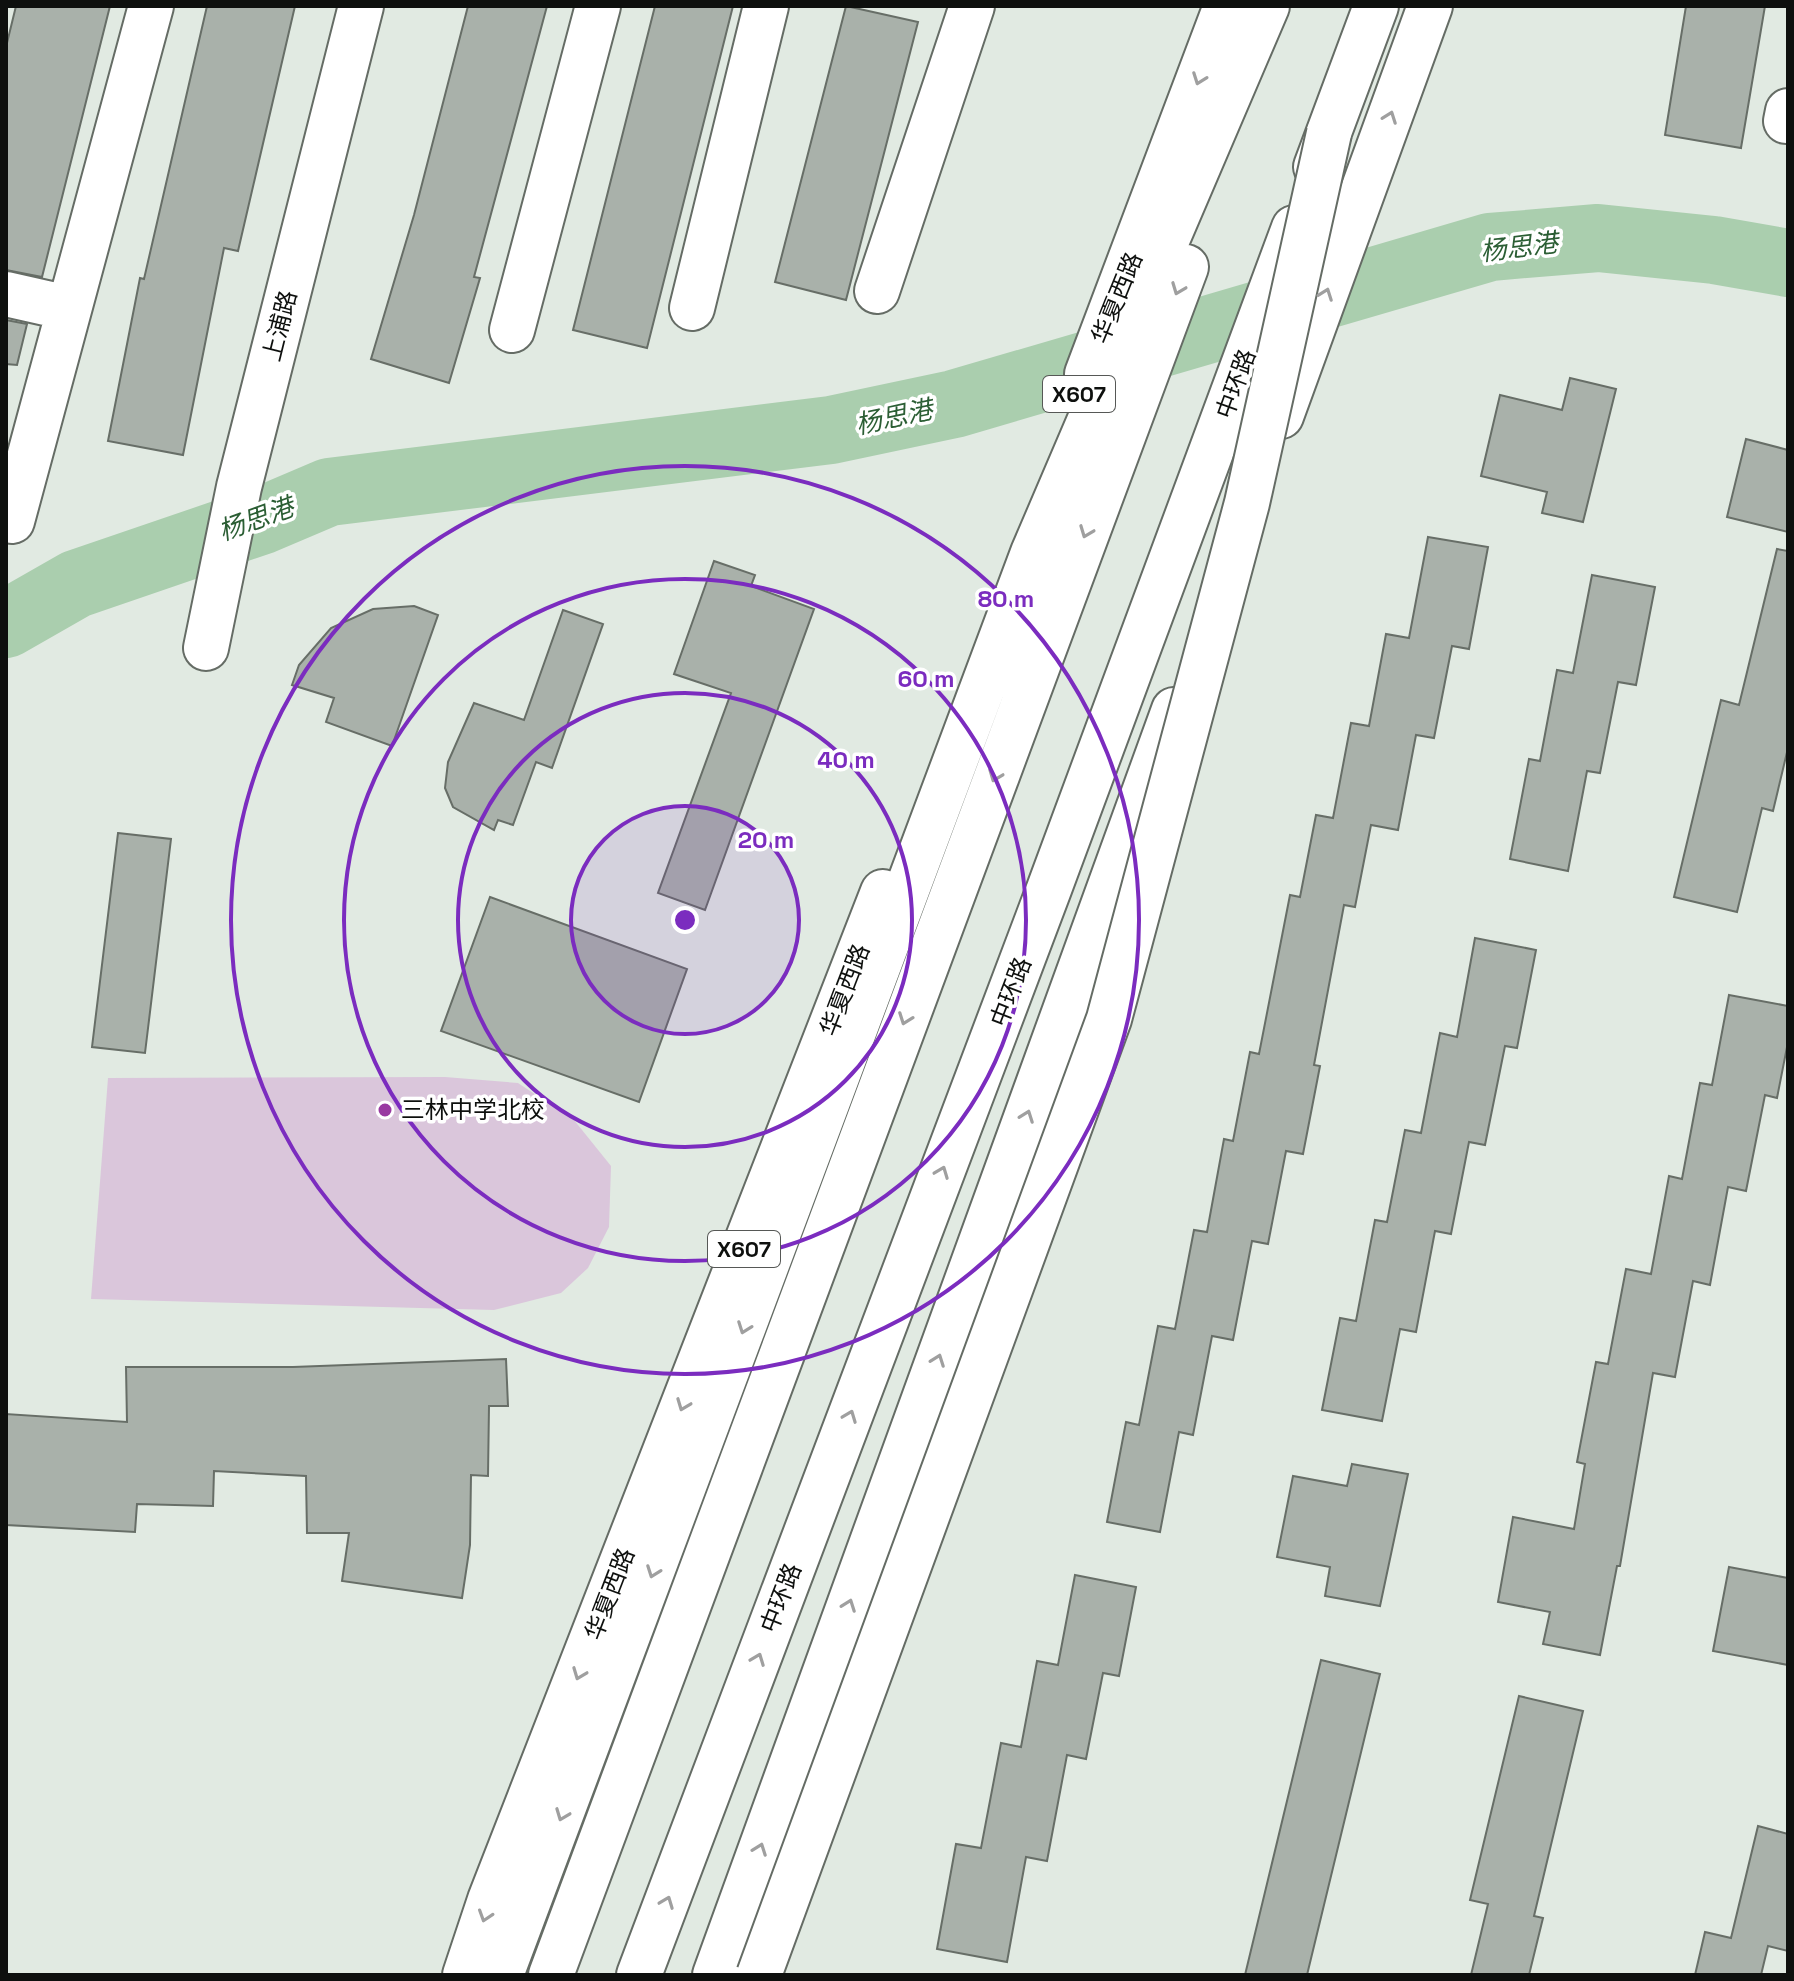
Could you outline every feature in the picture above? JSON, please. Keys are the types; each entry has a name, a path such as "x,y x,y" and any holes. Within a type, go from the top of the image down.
{"main road":[{"path":"12,521 151,6"},
{"name":"上浦路","path":"206,648 239,487 361,6"},
{"path":"512,330 598,6"},
{"path":"692,308 766,6"},
{"name":"华夏西路","path":"465,1975 490,1900 1131,264 1226,6"},
{"path":"501,1975 1033,553 1267,6"},
{"path":"551,1975 1284,6"},
{"name":"中环路","path":"639,1975 1055,874 1376,6"},
{"path":"715,1975 1430,6"},
{"path":"877,291 960,9"},
{"path":"759,1975 1109,1019 1247,503 1329,133"},
{"path":"6,294 68,308"},
{"path":"771,1975 1217,694 1224,572"}],"shaded area":[{"path":"445,1077 518,1083 574,1120 611,1166 609,1227 588,1268 561,1293 494,1310 91,1299 108,1078"}],"building":[{"path":"16,6 110,6 42,277 6,270 6,47"},
{"path":"207,6 295,6 238,251 224,248 183,455 108,441 140,278 144,279"},
{"path":"468,6 547,6 474,277 480,278 449,383 371,359 414,215"},
{"path":"655,6 733,6 647,348 573,330"},
{"path":"846,6 918,22 846,300 775,282"},
{"path":"1686,6 1765,6 1741,148 1665,135"},
{"path":"6,320 27,324 17,365 6,364"},
{"path":"1570,378 1616,389 1583,522 1542,513 1547,492 1481,476 1500,395 1562,410"},
{"path":"1746,439 1788,450 1788,532 1727,517"},
{"path":"1428,537 1488,547 1469,649 1452,646 1434,738 1416,735 1398,830 1371,825 1355,907 1344,905 1314,1065 1320,1066 1303,1154 1286,1151 1268,1244 1252,1241 1233,1340 1212,1336 1193,1435 1179,1432 1160,1532 1107,1522 1126,1422 1139,1425 1158,1326 1175,1329 1194,1230 1207,1232 1224,1139 1233,1141 1250,1052 1259,1054 1290,895 1300,897 1316,815 1333,818 1351,723 1369,726 1386,634 1409,638"},
{"path":"1777,549 1788,551 1788,748 1773,811 1762,808 1737,912 1674,897 1721,700 1739,705"},
{"path":"714,561 755,575 751,586 814,609 705,910 658,893 731,693 674,674"},
{"path":"1592,575 1655,587 1636,685 1618,682 1600,773 1587,771 1568,871 1510,859 1529,759 1540,761 1557,670 1573,673"},
{"path":"414,606 438,615 392,746 326,722 334,698 292,685 299,665 331,628 373,609"},
{"path":"563,610 603,624 552,768 536,762 513,825 498,820 494,830 453,807 445,788 448,762 474,703 524,720"},
{"path":"118,833 171,839 145,1053 92,1047"},
{"path":"490,897 687,969 639,1102 441,1031"},
{"path":"1475,938 1536,950 1517,1048 1505,1046 1485,1145 1469,1142 1451,1234 1435,1231 1416,1332 1400,1329 1382,1421 1322,1410 1340,1318 1356,1321 1375,1220 1387,1222 1405,1130 1421,1133 1440,1033 1457,1037"},
{"path":"1729,995 1788,1006 1788,1042 1777,1098 1765,1095 1746,1191 1728,1187 1710,1285 1693,1281 1675,1377 1653,1373 1620,1566 1617,1566 1600,1655 1543,1644 1550,1612 1498,1602 1513,1517 1574,1529 1585,1464 1577,1462 1596,1362 1608,1364 1626,1269 1651,1274 1669,1176 1682,1179 1700,1083 1712,1085"},
{"path":"506,1359 508,1406 489,1406 488,1476 471,1475 470,1545 462,1598 342,1581 349,1533 307,1533 306,1476 214,1471 213,1506 137,1504 135,1532 6,1525 6,1414 127,1422 126,1367 293,1367"},
{"path":"1352,1464 1408,1474 1380,1606 1325,1596 1330,1567 1277,1557 1293,1476 1347,1486"},
{"path":"1729,1567 1788,1578 1788,1665 1713,1651"},
{"path":"1075,1575 1136,1587 1119,1676 1103,1673 1086,1759 1067,1755 1047,1861 1026,1857 1007,1962 937,1949 956,1844 981,1848 1001,1743 1021,1747 1037,1661 1058,1665"},
{"path":"1321,1660 1380,1674 1307,1975 1245,1975"},
{"path":"1519,1696 1583,1711 1534,1916 1543,1918 1529,1975 1471,1975 1488,1904 1470,1900"},
{"path":"1758,1826 1788,1834 1788,1951 1768,1946 1761,1975 1695,1975 1705,1932 1731,1938"}],"waterway":[{"name":"杨思港","path":"6,624 76,584 263,520 329,492 831,430 954,404 1490,247 1598,238 1714,250 1788,263"}],"place":[{"name":"三林中学北校","path":"385,1110"}]}
